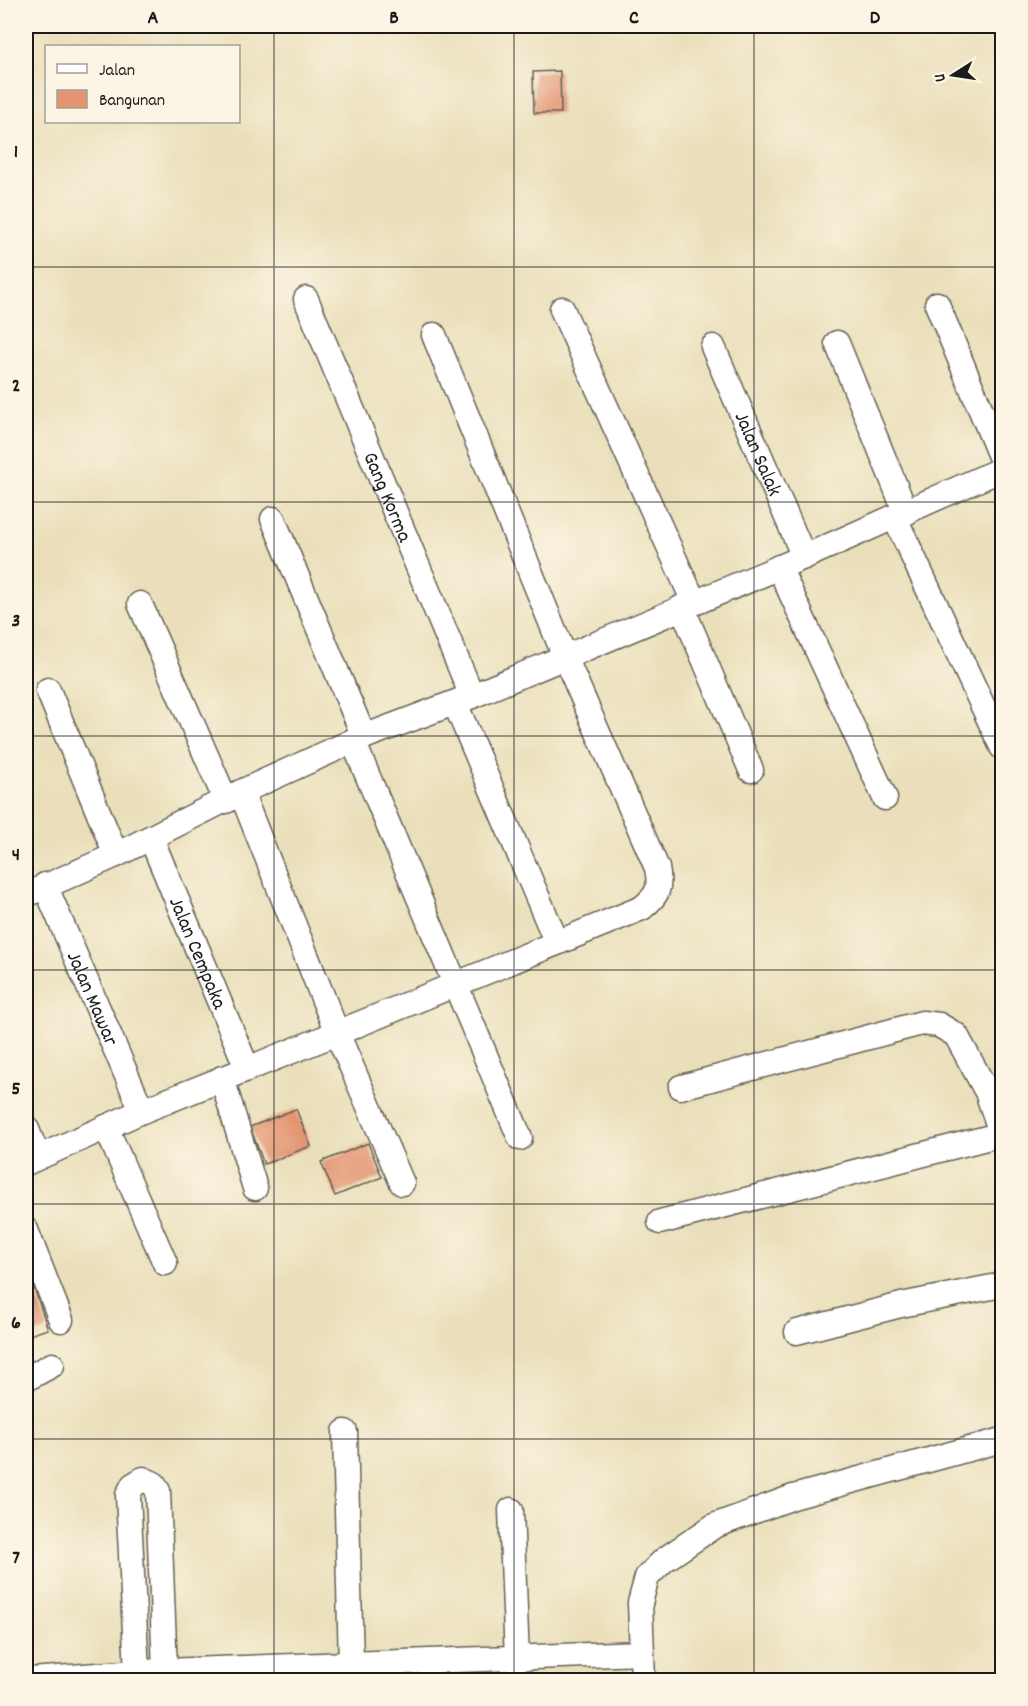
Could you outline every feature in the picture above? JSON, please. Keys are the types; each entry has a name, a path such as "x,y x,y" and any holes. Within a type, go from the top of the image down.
{"street":[{"name":"Gang Korma","path":"306,299 557,943"},
{"path":"35,890 116,855 233,796 358,739 464,700 1000,473 937,304"},
{"path":"562,309 688,605 751,770"},
{"path":"26,1127 32,1160 142,1110 642,908 656,896 660,881 657,868 565,657 434,334"},
{"path":"837,343 900,515 1002,747"},
{"name":"Jalan Salak","path":"713,347 804,557"},
{"path":"273,519 455,985 520,1137"},
{"path":"779,567 885,798"},
{"path":"141,604 233,796 402,1183"},
{"path":"48,690 116,855"},
{"name":"Jalan Cempaka","path":"151,838 247,1068"},
{"name":"Jalan Mawar","path":"35,890 142,1110"},
{"path":"660,1222 1002,1135 987,1092 956,1035 939,1025 922,1023 681,1087"},
{"path":"222,1078 255,1188"},
{"path":"106,1127 165,1263"},
{"path":"26,1230 61,1320"},
{"path":"797,1332 901,1305 1002,1285"},
{"path":"26,1379 52,1365"},
{"path":"345,1432 351,1664"},
{"path":"643,1680 640,1604 647,1577 664,1560 714,1526 793,1497 1002,1440"},
{"path":"143,1479 154,1484 158,1491 152,1676 129,1495 133,1485 143,1479"},
{"path":"511,1509 517,1659"},
{"path":"30,1680 152,1676 351,1664 641,1653"}],"building":[{"path":"560,71 561,113 534,113 533,72"},
{"path":"296,1109 311,1146 264,1164 250,1127"},
{"path":"368,1143 382,1177 335,1196 321,1162"},
{"path":"33,1285 48,1329 26,1336 26,1287"}]}
